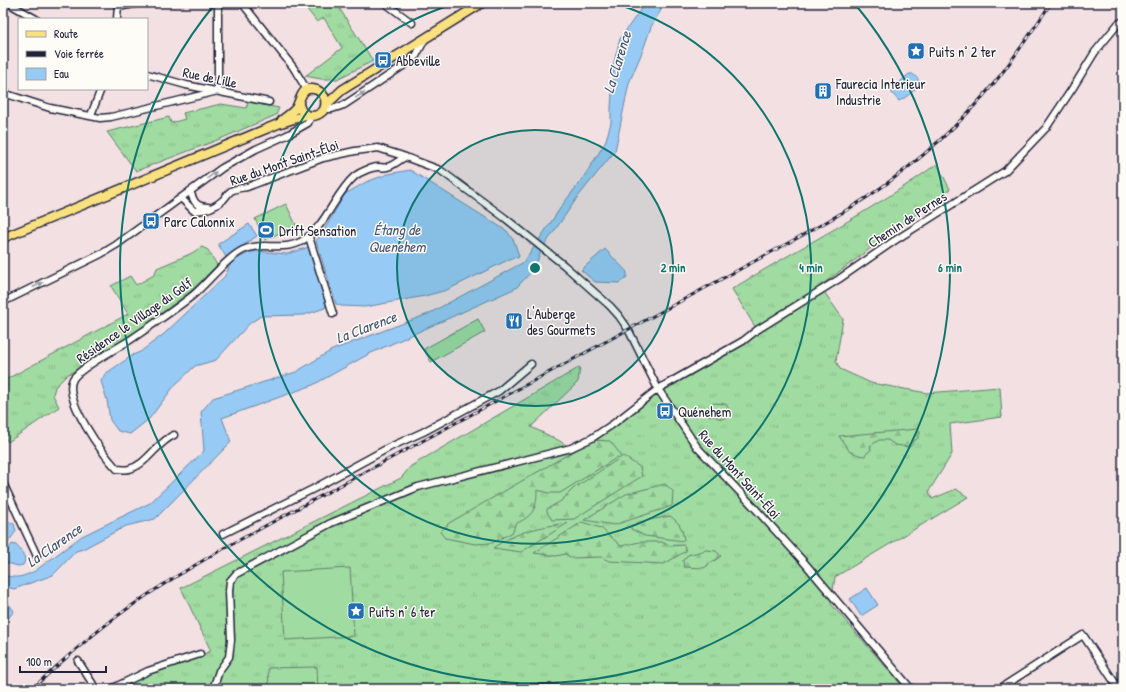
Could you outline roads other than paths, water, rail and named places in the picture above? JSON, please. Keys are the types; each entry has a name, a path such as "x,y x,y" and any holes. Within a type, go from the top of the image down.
{"main road":[{"path":"3,238 278,124 320,114 342,90 482,3"},
{"path":"278,124 292,113 299,104 301,96 307,90 314,89 320,92 325,98 325,107"},
{"path":"320,92 342,90"},
{"path":"299,104 300,109 309,116"}],"street":[{"path":"8,3 34,18"},
{"path":"117,18 118,5 140,3"},
{"path":"3,93 50,108 100,118 111,117 218,92 218,3"},
{"path":"242,3 293,67 307,90"},
{"path":"385,3 412,23"},
{"name":"Chemin de Pernes","path":"213,689 219,671 229,657 232,640 229,591 230,581 236,574 331,523 418,487 571,448 592,438 613,424 658,389 744,341 757,330 839,279 894,241 1004,171 1046,128 1095,52 1118,24 1123,21"},
{"path":"325,107 332,109 344,105 406,64 416,56 425,39"},
{"name":"Rue de Lille","path":"148,74 186,85 269,102"},
{"path":"91,115 101,90"},
{"path":"3,302 101,254 116,245 222,168 308,123 309,116"},
{"name":"Rue du Mont Saint-Éloi","path":"212,208 224,199 229,192 235,189 254,184 323,158 355,151 378,148 405,156 440,170 505,218 610,306 628,329 658,389 697,447 754,506 803,561 911,689"},
{"name":"Résidence le Village du Golf","path":"174,435 166,438 137,466 128,470 117,469 89,433 77,407 72,391 73,379 82,370 120,347 192,296 233,257 244,249 256,247 285,247 309,237 330,211 342,190 356,175 376,167 386,167 396,163 405,156"},
{"path":"190,191 196,204 201,207 212,208"},
{"path":"181,198 194,211 204,211 212,208"},
{"path":"309,237 333,314"},
{"path":"223,534 313,489 390,447 423,432 499,391 531,364"},
{"path":"3,483 37,556"},
{"path":"999,689 1083,635 1118,689"},
{"path":"111,689 148,671 200,654"},
{"path":"78,661 96,689"}],"water":[{"name":"La Clarence","path":"645,3 665,3 651,27 629,83 615,151 577,198 542,249 534,269 516,288 369,354 313,385 222,418 231,442 155,519 126,526 83,549 76,551 53,575 14,589 3,586 3,575 19,577 27,575 35,571 82,536 150,503 204,451 201,412 213,398 296,372 332,350 428,314 524,262 563,204 583,178 605,143 611,123 614,62 620,39"},
{"path":"909,74 913,74 919,82 917,87 911,93 899,101 891,90"},
{"name":"Étang de Quenehem","path":"410,170 507,231 514,241 519,256 518,258 514,257 447,290 425,296 365,307 341,306 336,304 316,241 345,194 366,182 388,174"},
{"path":"249,224 257,236 226,257 218,244"},
{"path":"309,247 326,304 325,308 304,315 261,316 250,323 216,360 195,366 175,385 149,419 130,434 118,431 110,420 107,400 101,381 105,374 140,352 164,334 225,276 230,265 234,261 246,254 256,251 287,254"},
{"path":"605,249 627,272 627,277 619,283 595,282 581,270"},
{"path":"9,522 14,524 16,531 7,544 3,545 3,530"},
{"path":"12,544 16,545 23,554 25,559 23,565 18,566 3,562 3,557"},
{"path":"867,588 878,605 861,616 850,599"},
{"path":"3,596 14,611 3,625"}],"railway":[{"path":"32,689 111,620 151,592 197,564 811,231 872,194 921,156 953,128 982,98 1024,43 1051,3"}],"place":[{"name":"Puits n° 2 ter","path":"916,51"},
{"name":"Abbeville","path":"383,60"},
{"name":"Faurecia Interieur Industrie","path":"823,91"},
{"name":"Parc Calonnix","path":"151,221"},
{"name":"Drift Sensation","path":"266,230"},
{"name":"L'Auberge des Gourmets","path":"514,321"},
{"name":"Quénehem","path":"665,411"},
{"name":"Puits n° 6 ter","path":"356,611"}]}
